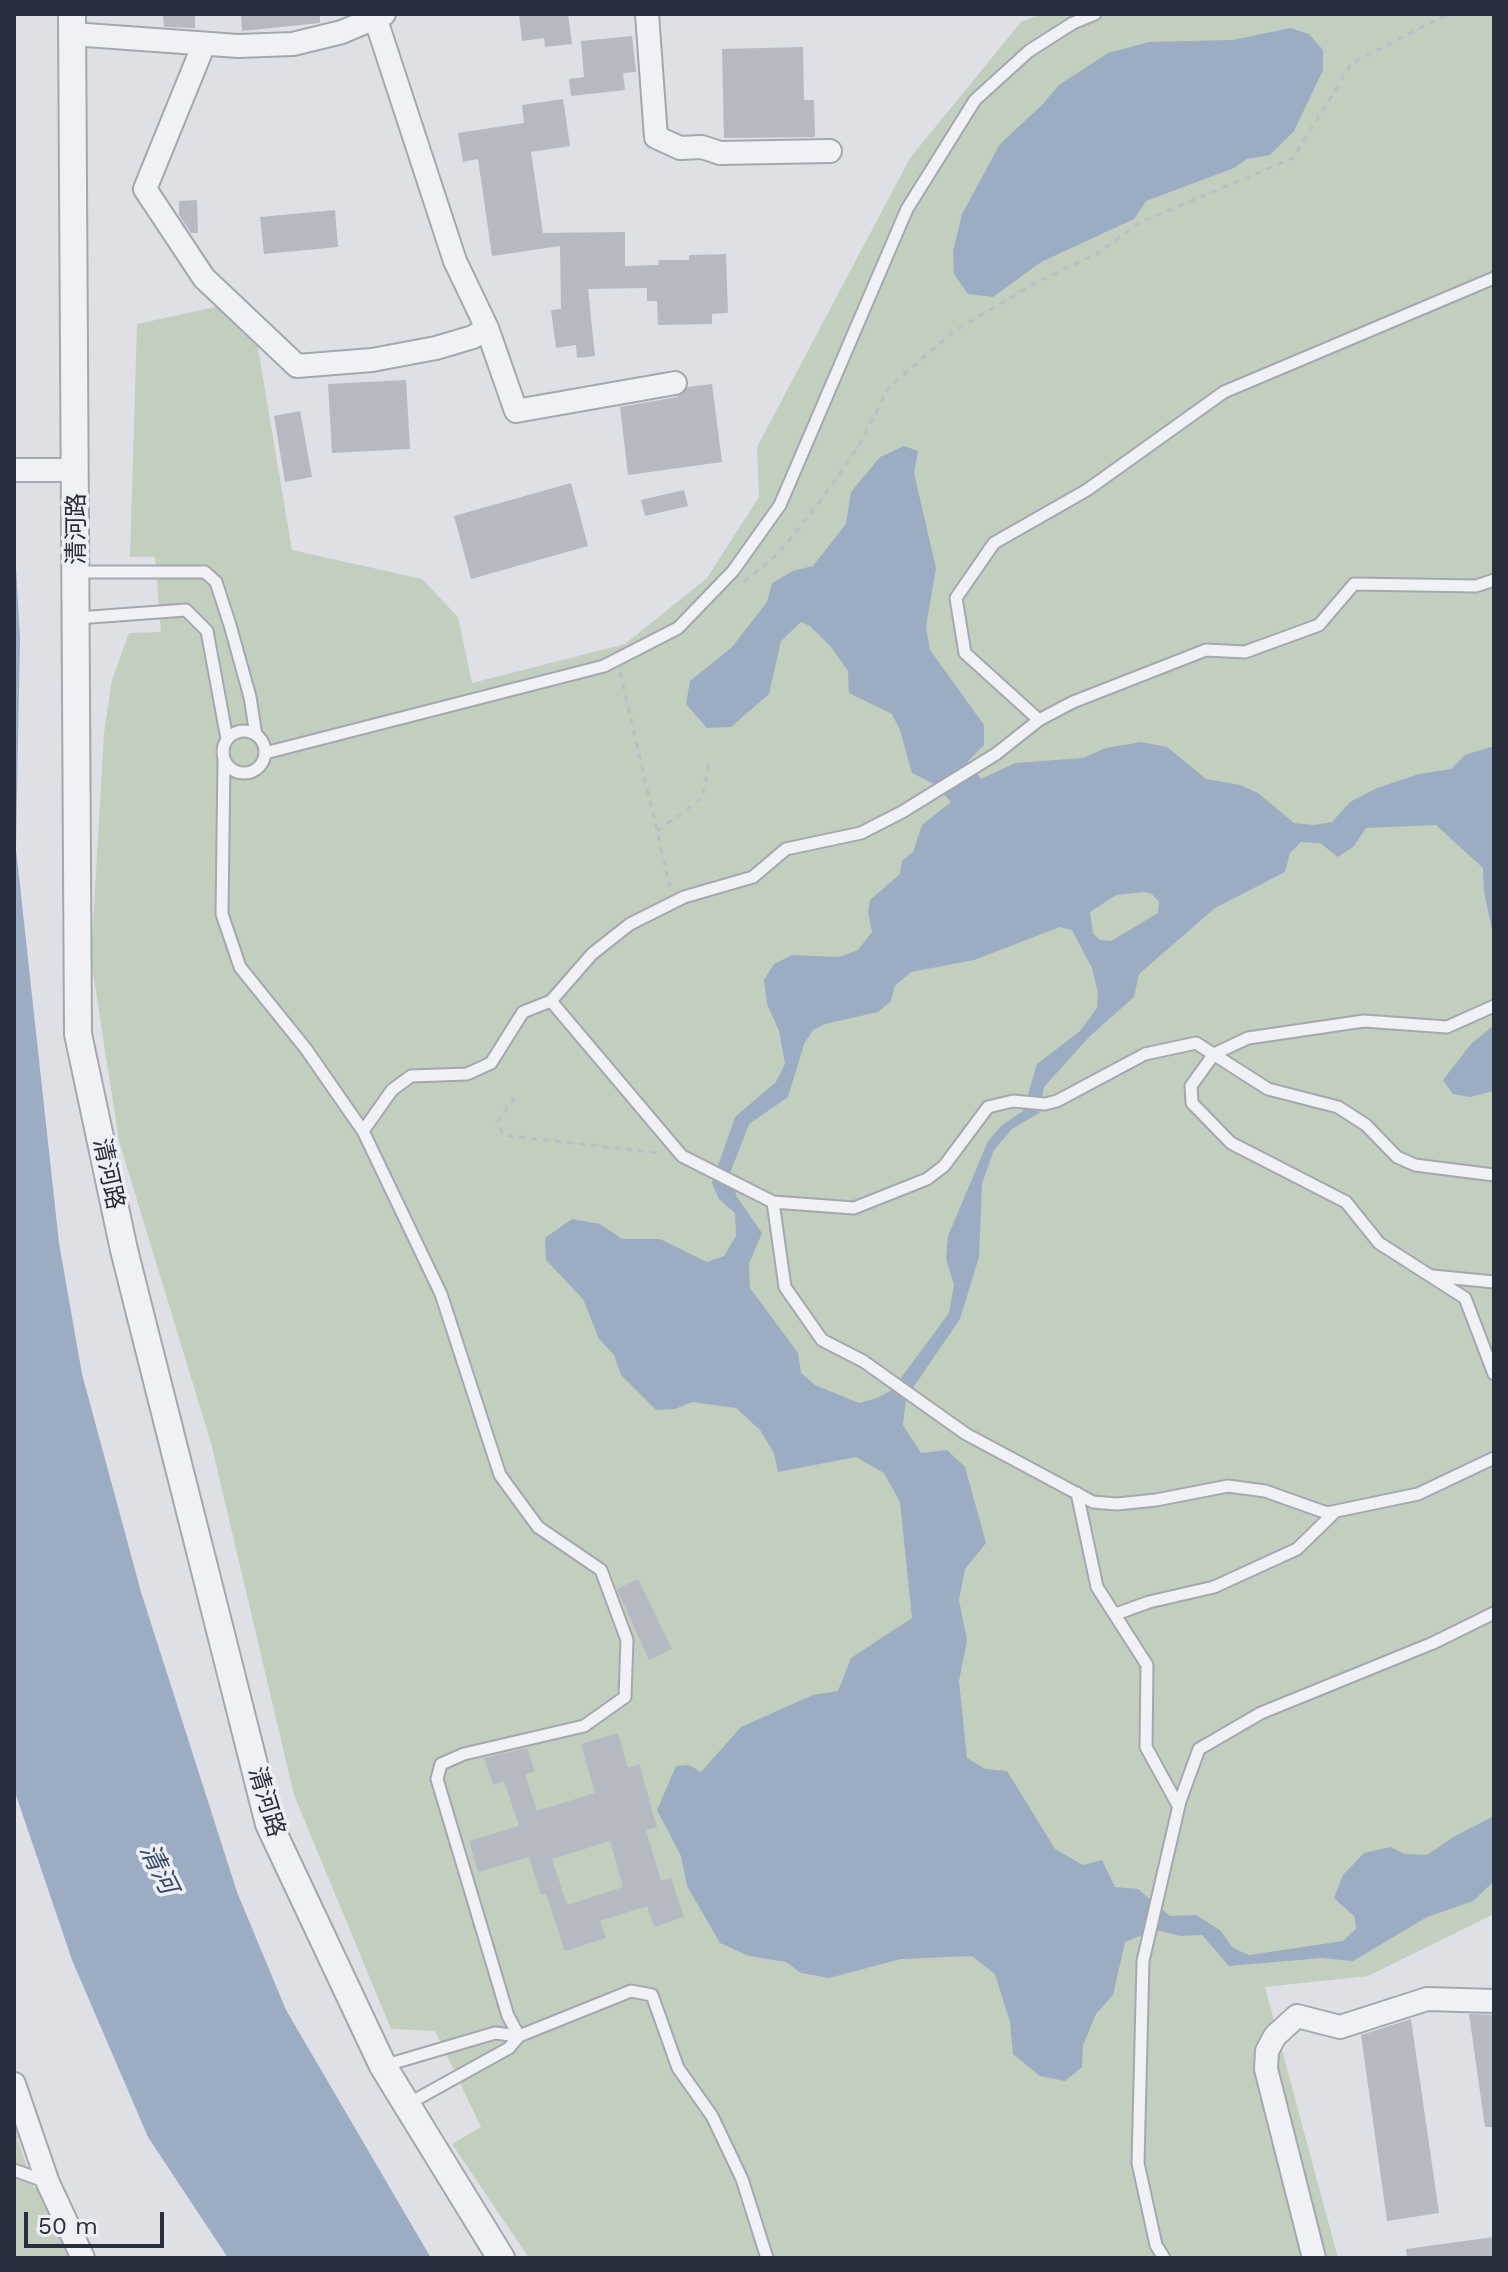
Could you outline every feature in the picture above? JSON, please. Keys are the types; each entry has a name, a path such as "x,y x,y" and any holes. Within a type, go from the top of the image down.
{"street":[{"path":"647,14 656,137 680,148 702,147 720,153 830,151"},
{"path":"72,24 204,44 293,44 342,32 380,16 455,261 487,328 516,411 675,383"},
{"name":"清河路","path":"72,24 78,1018 82,1049 124,1250 269,1824 383,2066 501,2258"},
{"path":"204,44 145,189 204,278 297,366 372,360 436,348 473,337 487,328"},
{"path":"14,470 76,470"},
{"path":"1314,2258 1266,2069 1267,2051 1275,2036 1297,2016 1340,2027 1427,1999 1494,2001"},
{"path":"14,2084 48,2183 83,2258"}],"lane":[{"path":"265,753 604,666 678,628 733,571 780,505 907,209 975,100 1029,51 1073,23 1095,14"},
{"path":"1039,720 965,653 956,598 994,543 1087,490 1224,392 1494,278"},
{"path":"77,572 205,572 216,582 250,697 256,735 265,753"},
{"path":"363,1131 392,1090 411,1076 467,1074 491,1063 523,1012 551,1001 592,954 630,924 673,902 753,877 786,849 861,833 902,812 996,754 1039,720 1121,682 1206,650 1245,652 1319,625 1354,584 1476,586 1494,580"},
{"path":"77,618 186,610 207,631 227,739 224,758 222,914 240,967 306,1049 363,1131 441,1294 500,1475 538,1527 601,1570 627,1640 625,1697 584,1726 464,1754 441,1764 437,1779 508,2016 519,2036"},
{"path":"227,739 237,732 256,735"},
{"path":"224,758 232,769 246,773 259,766 265,753"},
{"path":"551,1001 682,1156 773,1202 854,1208 927,1179 944,1166 988,1107 1013,1101 1057,1101 1145,1054 1196,1043 1268,1089 1338,1107 1366,1125 1397,1157 1415,1165 1494,1175"},
{"path":"1494,1006 1447,1027 1364,1021 1248,1038 1214,1054 1191,1086 1192,1103 1242,1152 1313,1183 1346,1202 1379,1243 1465,1298 1494,1374"},
{"path":"773,1202 785,1287 822,1340 863,1361 966,1434 1093,1502 1117,1504 1228,1486 1265,1491 1327,1513 1418,1494 1494,1458"},
{"path":"1433,1276 1494,1282"},
{"path":"1077,1493 1097,1587 1147,1665 1146,1747 1179,1807"},
{"path":"1116,1614 1149,1602 1214,1587 1297,1549 1335,1512"},
{"path":"1164,2258 1156,2245 1138,2163 1143,1961 1179,1807 1199,1749 1261,1713 1433,1643 1494,1613"},
{"path":"405,2105 509,2048 519,2036 631,1991 652,1995 678,2068 712,2116 742,2179 767,2258"},
{"path":"383,2066 495,2033 519,2036"},
{"path":"14,2170 48,2183"}],"path":[{"path":"734,587 779,553 858,447 889,387 953,332 1035,283 1096,254 1141,222 1293,158 1352,63 1448,14"},
{"path":"617,659 673,902"},
{"path":"657,831 702,798 709,763"},
{"path":"515,1098 497,1122 504,1135 682,1156"}],"green space":[{"path":"1042,14 1494,14 1494,1914 1368,1976 1265,1987 1338,2258 529,2258 452,2144 481,2127 435,2031 391,2029 294,1795 211,1443 119,1141 91,960 104,733 112,680 129,633 161,632 155,557 130,557 137,324 234,303 253,318 292,550 422,579 458,617 472,683 625,644 707,578 759,497 757,447 910,158 1021,22"},
{"path":"14,2097 29,2145 17,2138 34,2187 40,2189 71,2258 14,2258"}],"water":[{"path":"1291,28 1309,34 1323,50 1323,70 1294,131 1270,155 1247,159 1234,168 1146,201 1134,219 1041,262 993,297 968,294 954,274 953,251 962,214 1000,144 1059,85 1108,53 1149,42 1232,40"},
{"path":"904,446 918,451 914,473 936,568 926,627 930,650 984,725 984,745 968,761 981,779 1015,763 1083,758 1106,748 1141,742 1167,747 1206,779 1240,785 1258,793 1294,823 1315,825 1332,822 1350,802 1377,788 1419,774 1451,769 1465,755 1494,746 1494,939 1484,892 1483,868 1436,825 1366,828 1354,846 1338,857 1320,843 1301,842 1290,853 1285,872 1215,908 1139,974 1134,997 1090,1036 1044,1087 1039,1113 1012,1129 994,1150 982,1184 979,1257 960,1319 906,1398 903,1425 921,1453 947,1450 965,1467 986,1543 965,1569 959,1600 967,1640 959,1681 967,1758 985,1769 1007,1771 1055,1849 1083,1865 1102,1860 1115,1887 1138,1889 1170,1916 1196,1915 1220,1930 1233,1948 1249,1955 1343,1941 1356,1929 1355,1917 1334,1898 1343,1875 1364,1853 1390,1847 1405,1854 1427,1855 1494,1816 1494,1881 1473,1901 1427,1917 1353,1961 1322,1958 1229,1966 1202,1935 1181,1936 1155,1930 1125,1942 1113,1995 1096,2014 1083,2045 1082,2067 1065,2081 1040,2076 1013,2054 1010,2022 995,1974 972,1956 901,1959 829,1978 801,1973 786,1962 749,1956 720,1943 687,1886 681,1856 657,1810 676,1766 689,1765 701,1772 741,1727 813,1695 838,1691 851,1658 912,1618 900,1502 884,1473 856,1457 778,1472 774,1453 760,1430 736,1408 692,1402 675,1409 656,1410 621,1375 614,1355 599,1339 583,1299 546,1260 545,1238 572,1219 600,1224 622,1239 660,1239 707,1262 724,1256 736,1236 735,1213 719,1199 712,1183 735,1117 776,1082 785,1064 779,1031 767,1004 764,980 774,964 792,955 839,957 858,950 872,932 868,912 870,900 900,874 902,861 913,852 922,825 951,802 934,784 912,773 900,730 892,714 849,693 848,671 831,647 810,626 801,622 781,641 769,694 731,727 707,728 686,704 690,681 732,647 767,602 772,583 793,571 813,566 846,524 851,492 880,457","holes":["1152,894 1159,902 1158,913 1111,941 1100,940 1093,933 1090,912 1116,895","1060,927 1072,930 1092,968 1098,993 1097,1008 1080,1031 1037,1064 1023,1111 1002,1125 988,1141 948,1236 946,1259 954,1285 949,1313 892,1390 859,1403 815,1385 801,1373 798,1353 750,1288 749,1264 762,1233 737,1197 729,1176 749,1124 788,1097 804,1044 813,1030 825,1024 878,1012 891,1001 895,986 911,972 974,960"]},
{"name":"清河","path":"14,530 20,638 16,849 59,1243 82,1374 141,1592 237,1892 286,2010 431,2258 228,2258 148,2137 72,1960 14,1789"},
{"path":"1494,1025 1494,1091 1470,1097 1453,1094 1443,1080 1471,1044"}],"building":[{"path":"163,14 195,14 195,28 164,27"},
{"path":"241,14 320,14 320,23 242,31"},
{"path":"519,14 568,14 572,44 545,47 544,38 522,41"},
{"path":"632,36 636,72 623,73 625,90 571,96 569,79 584,77 581,41"},
{"path":"803,47 804,100 814,100 815,137 724,138 722,49"},
{"path":"563,99 570,146 531,152 543,233 625,232 625,266 658,265 659,260 689,260 689,255 726,254 728,313 712,314 712,324 658,325 657,301 647,301 647,288 588,289 595,356 577,358 576,345 556,348 551,310 561,309 560,246 492,256 478,159 463,162 458,133 524,123 522,105"},
{"path":"197,200 198,233 191,233 179,215 179,201"},
{"path":"335,210 338,247 264,254 260,217"},
{"path":"406,380 410,449 332,453 328,384"},
{"path":"712,384 722,462 628,475 620,407 677,397 688,387"},
{"path":"300,411 312,477 285,482 274,416"},
{"path":"571,483 588,546 471,579 454,516"},
{"path":"684,490 688,506 645,516 641,500"},
{"path":"638,1579 672,1649 649,1660 617,1589"},
{"path":"618,1733 628,1768 639,1764 657,1827 646,1830 661,1881 671,1878 684,1917 654,1927 647,1906 600,1921 606,1938 565,1951 546,1894 541,1895 529,1857 478,1872 469,1841 519,1826 504,1781 493,1785 484,1758 527,1748 535,1771 525,1775 537,1811 595,1793 581,1744","holes":["610,1841 623,1887 567,1905 552,1859"]},
{"path":"1469,2014 1494,2015 1494,2127 1485,2127"},
{"path":"1411,2019 1439,2213 1387,2221 1361,2035"},
{"path":"1494,2237 1494,2258 1407,2258 1406,2249"}]}
